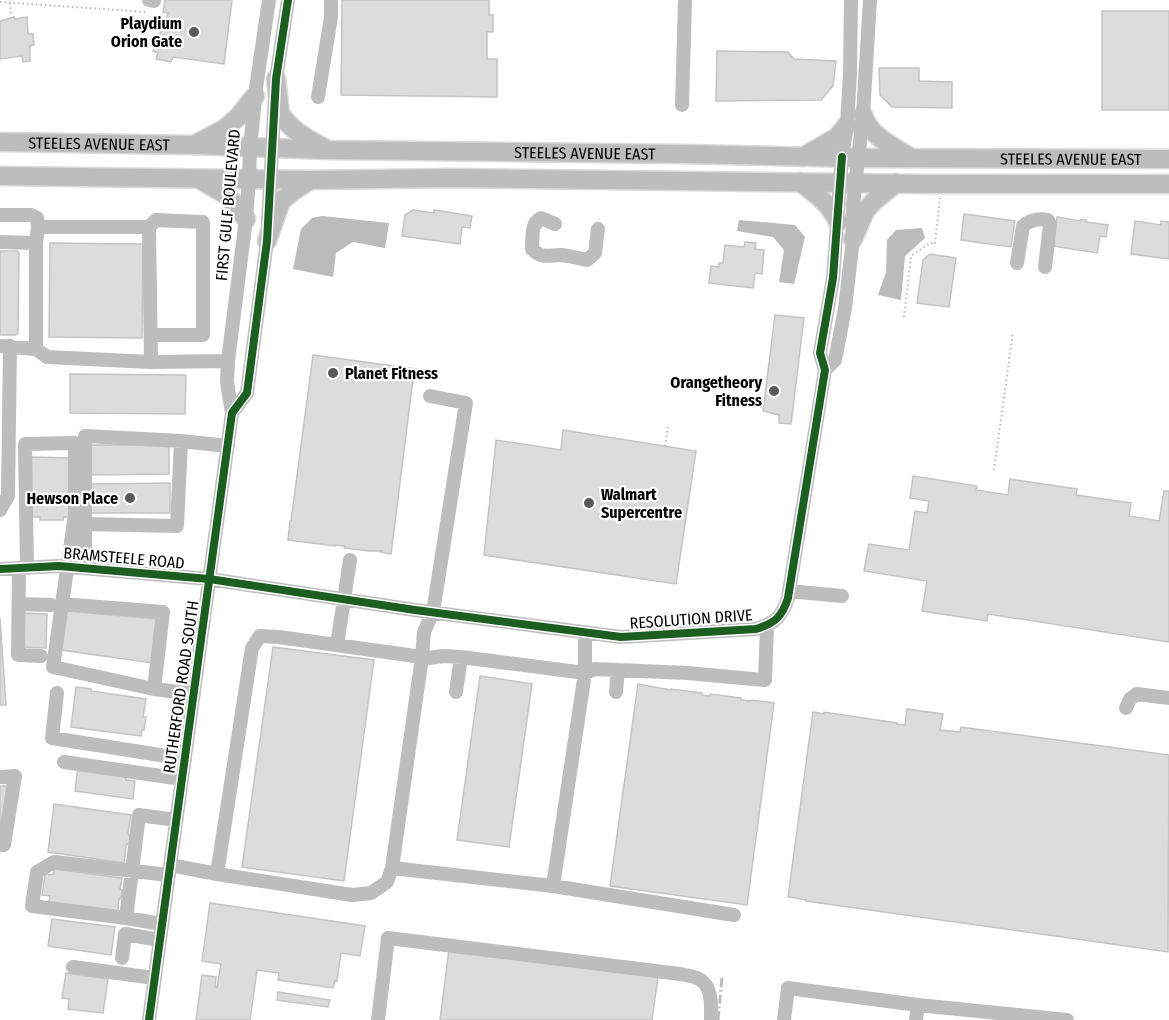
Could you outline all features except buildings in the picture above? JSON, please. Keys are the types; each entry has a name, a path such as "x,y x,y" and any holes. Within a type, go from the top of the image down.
{"main road":[{"path":"276,79 280,113 294,131 327,150"},
{"path":"194,145 226,128 255,96"},
{"path":"863,115 866,123 881,140 912,157"},
{"path":"803,157 837,137 847,125"},
{"name":"STEELES AVENUE EAST","path":"0,142 327,150 851,158 1169,159"},
{"name":"STEELES AVENUE EAST","path":"0,176 310,180 461,178 1169,184"},
{"path":"198,178 228,196 246,219"},
{"path":"267,242 281,201 310,180"},
{"path":"800,182 818,195 834,212 838,222"},
{"path":"853,239 866,211 874,201 896,183"}],"street":[{"name":"FIRST GULF BOULEVARD","path":"232,413 227,381 228,361 246,219 255,96 269,0"},
{"path":"271,148 276,79 288,0"},
{"path":"285,15 296,0"},
{"path":"318,97 332,17 331,0"},
{"path":"682,105 685,0"},
{"path":"851,0 847,125 851,158"},
{"path":"851,158 863,115 870,0"},
{"name":"RUTHERFORD ROAD SOUTH","path":"149,1020 232,413 247,393 267,242 271,148"},
{"name":"RESOLUTION DRIVE","path":"209,579 621,637 756,629 767,626 785,610 789,591 825,370 820,353 833,278 838,222 849,182 851,158"},
{"name":"RESOLUTION DRIVE","path":"825,370 835,360 845,308 853,239 854,205 849,182"},
{"path":"0,215 31,215 37,218 36,349"},
{"path":"555,224 541,218 534,225 532,249 541,256 561,255 587,260 595,254 598,229"},
{"path":"1017,262 1023,226 1042,219 1048,220 1050,225 1045,267"},
{"path":"151,335 203,335 203,222 156,220 150,227 151,362"},
{"path":"38,227 150,227"},
{"path":"0,242 36,243"},
{"path":"0,510 8,496 5,346 36,349 47,357 151,362 228,361"},
{"path":"162,924 32,906 37,872 54,862 132,870 217,873 352,895 371,892 387,882 392,868 424,632 434,612 466,403 430,396"},
{"path":"85,568 85,436 228,446"},
{"path":"85,524 177,526 181,441"},
{"path":"41,656 18,655 26,444 75,443 75,524 57,605 53,667 154,689 194,694"},
{"path":"337,645 350,560"},
{"name":"BRAMSTEELE ROAD","path":"0,569 67,566 209,579"},
{"path":"789,591 842,596"},
{"path":"19,604 163,612 154,689"},
{"path":"217,873 252,648 261,636 429,658 461,657 585,674 595,669 687,673 765,680 767,626"},
{"path":"553,886 585,674 585,632"},
{"path":"456,692 461,657"},
{"path":"616,693 618,670"},
{"path":"57,693 52,738 185,759"},
{"path":"1126,708 1130,699 1137,694 1169,698"},
{"path":"64,762 182,779"},
{"path":"0,777 15,776 4,845 0,845"},
{"path":"126,918 139,815 176,820"},
{"path":"392,868 553,886 734,915"},
{"path":"122,958 126,934 160,940"},
{"path":"378,1020 388,938 698,978 706,984 710,995 711,1020"},
{"path":"73,967 154,978"},
{"path":"784,1020 788,988 918,1005 1066,1020"},
{"path":"916,1020 918,1005"}],"path":[{"path":"0,2 151,4"},
{"path":"10,3 11,15"},
{"path":"904,317 912,256 930,243 935,244 941,183"},
{"path":"994,470 1013,332"},
{"path":"665,446 668,427"}],"shaded area":[{"path":"322,216 389,223 385,248 353,242 336,253 333,277 293,269 301,229 312,218"},
{"path":"739,220 795,225 805,237 794,284 779,282 784,250 773,237 737,231"},
{"path":"922,228 925,238 905,256 901,300 878,295 886,272 887,240 896,230"}],"railway":[{"path":"718,1020 722,978"}],"cycle path":[{"path":"149,1020 232,413 247,393 267,241 276,79 288,0"},
{"path":"0,569 59,566 209,579 415,610 621,637 756,629 768,624 780,615 788,598 825,370 820,353 833,278 842,157"}],"place":[{"name":"Playdium Orion Gate","path":"194,32"},
{"name":"Planet Fitness","path":"333,373"},
{"name":"Orangetheory Fitness","path":"774,391"},
{"name":"Hewson Place","path":"130,498"},
{"name":"Walmart Supercentre","path":"589,503"}]}
